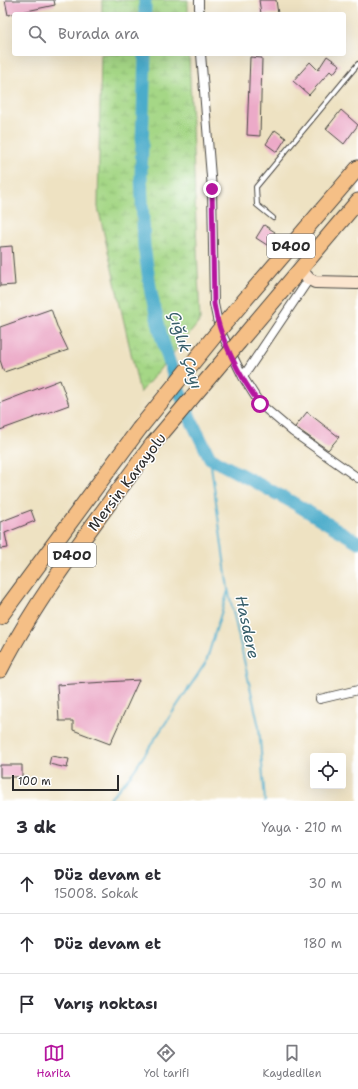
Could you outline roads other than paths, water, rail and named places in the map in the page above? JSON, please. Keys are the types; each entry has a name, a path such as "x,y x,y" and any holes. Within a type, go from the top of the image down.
{"highway":[{"name":"Mersin Karayolu","path":"0,617 139,429 225,323 358,168"},
{"name":"D400","path":"305,274 358,201"},
{"name":"Mersin Karayolu","path":"0,670 64,567 152,446 239,342 305,274"}],"street":[{"path":"199,0 199,12"},
{"path":"201,56 212,189 214,304 219,328 253,394 269,412 293,432 358,478"},
{"path":"243,377 305,274 321,282 358,283"},
{"path":"320,699 358,690"}],"lane":[{"path":"273,218 257,205 256,187 358,64"}],"waterway":[{"name":"Çığlık Çayı","path":"145,0 145,12"},
{"name":"Çığlık Çayı","path":"145,56 141,175 144,246 151,293 162,339 175,380 191,420 210,458 292,502 358,542"},
{"name":"Hasdere","path":"210,458 228,589 259,727 265,801"},
{"path":"108,801 133,772 206,662 228,591"}]}
